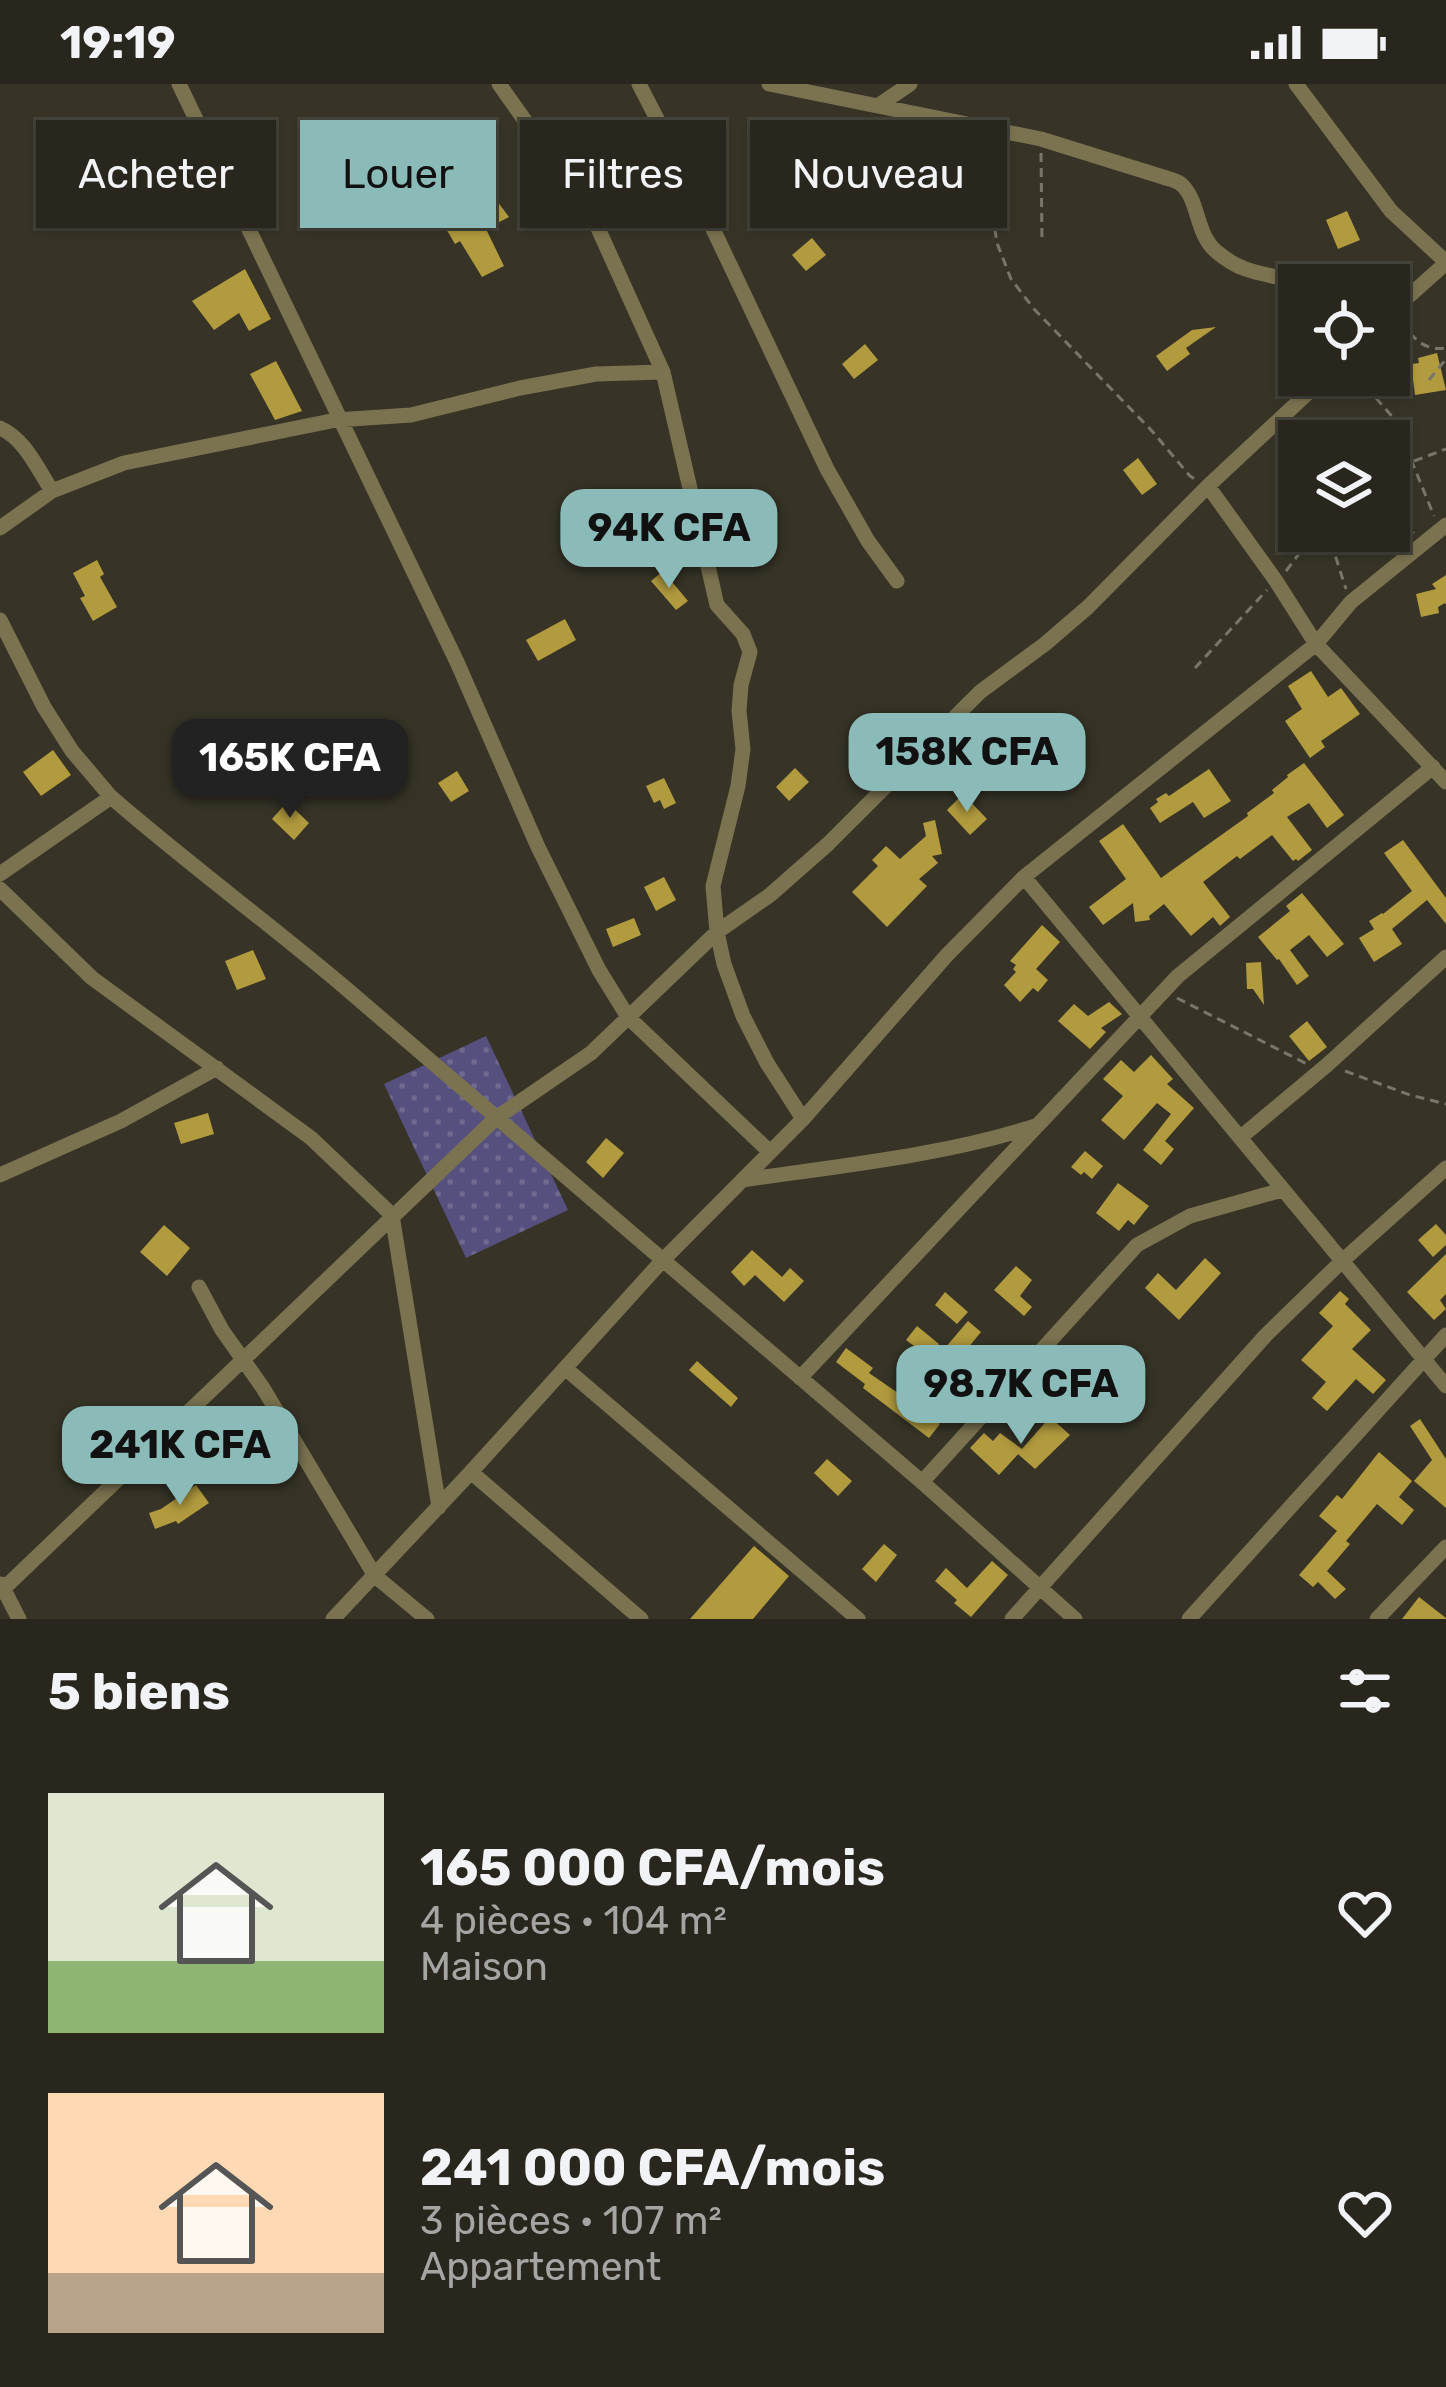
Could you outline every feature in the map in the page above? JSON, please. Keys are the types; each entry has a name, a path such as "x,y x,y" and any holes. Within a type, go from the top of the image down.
{"street":[{"path":"179,84 457,662 598,970 628,1017 770,1152"},
{"path":"499,84 605,238 663,372 717,604 743,634 750,652 741,685 743,749 738,786 712,886 716,932 743,1016 803,1119"},
{"path":"639,84 826,469 896,581"},
{"path":"769,84 947,120"},
{"path":"879,105 910,84"},
{"path":"1296,84 1391,212 1446,263 1410,295"},
{"path":"1007,132 1180,184 1213,250 1247,272 1278,279"},
{"path":"0,528 52,491 124,463 341,419 411,415 596,374 663,372"},
{"path":"19,1619 1,1588 392,1215 496,1118 591,1053 716,932 770,895 828,844 980,692 1088,607 1304,396"},
{"path":"0,428 25,448 52,491"},
{"path":"1208,486 1316,644 1446,782"},
{"path":"333,1619 662,1261 803,1119 947,955 1024,878 1316,644 1351,602 1439,533"},
{"path":"0,620 44,707 72,751 111,797 267,922 922,1482 1075,1619"},
{"path":"800,1378 1164,991 1433,767"},
{"path":"0,874 111,797"},
{"path":"1024,878 1446,1386"},
{"path":"0,889 92,978 311,1138 392,1215 439,1507"},
{"path":"1241,1137 1446,956"},
{"path":"0,1175 121,1121 217,1068"},
{"path":"743,1180 878,1160 1038,1125"},
{"path":"1012,1619 1266,1335 1446,1168"},
{"path":"922,1482 1137,1245 1190,1216 1282,1190"},
{"path":"199,1288 375,1576 427,1619"},
{"path":"1189,1619 1446,1335"},
{"path":"565,1368 859,1619"},
{"path":"471,1472 641,1619"},
{"path":"1377,1619 1446,1547"}],"path":[{"path":"1041,139 1042,241"},
{"path":"996,228 1010,278 1034,309 1190,476 1208,486"},
{"path":"1410,335 1417,343 1446,348"},
{"path":"1429,380 1446,359"},
{"path":"1375,396 1411,437 1412,462 1439,533"},
{"path":"1412,462 1446,449"},
{"path":"1410,523 1439,533"},
{"path":"1195,668 1302,552"},
{"path":"1332,552 1351,602"},
{"path":"1164,991 1311,1066 1327,1065 1446,1104"}],"shaded area":[{"path":"486,1036 568,1210 466,1258 384,1084"}],"building":[{"path":"496,200 509,217 496,224"},
{"path":"1347,211 1360,240 1338,249 1326,220"},
{"path":"446,228 488,228 504,266 482,277 460,241 455,244"},
{"path":"812,238 826,255 806,271 792,255"},
{"path":"245,269 271,319 249,331 239,313 214,330 192,301"},
{"path":"1216,327 1186,348 1190,354 1167,371 1156,356 1192,330"},
{"path":"865,344 878,360 854,379 842,364"},
{"path":"1437,353 1446,390 1415,395 1411,364"},
{"path":"276,361 302,411 275,420 250,374"},
{"path":"1138,458 1157,484 1142,495 1123,470"},
{"path":"97,560 104,574 100,577 117,607 93,621 73,573"},
{"path":"663,571 688,601 676,610 651,581"},
{"path":"1446,575 1446,605 1438,607 1439,613 1421,617 1416,594 1436,589 1432,584"},
{"path":"565,619 576,640 538,661 526,640"},
{"path":"1311,671 1328,697 1341,688 1360,714 1321,741 1325,747 1310,758 1285,721 1302,709 1288,686"},
{"path":"345,744 373,768 361,782 333,758"},
{"path":"53,750 71,775 41,796 23,772"},
{"path":"1304,763 1344,815 1327,828 1309,803 1287,817 1312,850 1298,861 1272,835 1203,882 1230,917 1220,926 1213,917 1191,936 1164,904 1150,920 1135,922 1133,903 1103,925 1089,907 1126,879 1099,841 1123,824 1161,878 1248,816"},
{"path":"795,768 809,782 789,801 776,787"},
{"path":"1209,769 1231,801 1204,818 1193,802 1160,823 1150,808 1156,799 1169,796"},
{"path":"457,771 469,791 451,802 438,783"},
{"path":"664,778 676,803 664,809 660,800 654,803 646,786"},
{"path":"963,794 987,819 970,835 947,810"},
{"path":"287,802 309,823 294,840 272,819"},
{"path":"935,820 942,854 932,856 938,863 919,879 927,886 887,927 852,892 878,866 872,860 886,846 900,859 926,836 923,823"},
{"path":"1403,840 1446,898 1446,924 1427,900 1392,929 1402,944 1374,962 1359,938 1374,929 1369,921 1412,891 1384,853"},
{"path":"664,877 676,900 656,911 644,887"},
{"path":"1302,893 1344,944 1327,957 1309,935 1290,950 1309,976 1297,985 1258,937 1290,911 1286,906"},
{"path":"634,918 641,935 613,947 606,929"},
{"path":"1042,925 1060,942 1036,969 1048,980 1020,1002 1004,985 1016,972 1010,961"},
{"path":"253,950 266,979 237,990 225,961"},
{"path":"1261,962 1264,1005 1253,989 1247,989 1246,963"},
{"path":"1109,1002 1122,1014 1101,1028 1106,1032 1090,1049 1058,1021 1074,1004 1088,1016"},
{"path":"1307,1021 1327,1047 1309,1061 1289,1036"},
{"path":"1151,1055 1173,1079 1167,1084 1194,1108 1165,1141 1174,1149 1161,1165 1143,1150 1171,1114 1157,1103 1124,1140 1101,1120 1123,1096 1103,1079 1121,1060 1134,1072"},
{"path":"208,1113 214,1134 181,1144 174,1123"},
{"path":"606,1138 624,1153 603,1178 586,1162"},
{"path":"1085,1151 1103,1166 1092,1179 1071,1167"},
{"path":"1118,1183 1149,1206 1134,1225 1128,1220 1119,1231 1096,1213"},
{"path":"1436,1224 1446,1235 1446,1245 1433,1257 1418,1240"},
{"path":"164,1225 190,1248 167,1276 140,1252"},
{"path":"752,1250 782,1277 790,1268 804,1281 784,1302 755,1275 744,1286 731,1272"},
{"path":"1446,1254 1446,1294 1440,1300 1446,1309 1434,1320 1407,1292"},
{"path":"1205,1258 1221,1273 1179,1320 1145,1288 1158,1273 1176,1290"},
{"path":"1016,1266 1032,1280 1020,1296 1032,1307 1024,1316 994,1290"},
{"path":"1340,1291 1349,1299 1345,1304 1371,1330 1352,1349 1386,1380 1373,1394 1356,1379 1327,1411 1312,1398 1326,1382 1301,1360 1333,1326 1319,1313"},
{"path":"945,1292 968,1312 957,1324 935,1305"},
{"path":"968,1321 981,1332 959,1359 945,1348"},
{"path":"917,1326 939,1344 929,1357 906,1340"},
{"path":"846,1348 873,1368 869,1373 898,1393 917,1372 936,1388 919,1407 940,1424 929,1438 836,1362"},
{"path":"697,1361 738,1398 731,1407 689,1370"},
{"path":"1099,1366 1116,1380 1096,1405 1079,1391"},
{"path":"1050,1417 1070,1435 1035,1469 1018,1454 999,1475 970,1448 984,1433 993,1441 1000,1433 1022,1449"},
{"path":"1420,1419 1446,1459 1446,1508 1414,1481 1432,1460 1410,1426"},
{"path":"1379,1452 1412,1481 1399,1497 1414,1510 1402,1525 1377,1504 1327,1571 1346,1589 1335,1599 1318,1582 1313,1587 1299,1575 1337,1531 1319,1516 1337,1495 1342,1499"},
{"path":"827,1459 852,1481 838,1496 814,1473"},
{"path":"196,1485 209,1503 178,1524 155,1529 149,1513"},
{"path":"884,1544 897,1555 876,1582 862,1569"},
{"path":"754,1546 789,1576 753,1619 690,1619"},
{"path":"992,1561 1008,1575 971,1617 935,1581 946,1568 967,1588"},
{"path":"1419,1597 1446,1618 1446,1619 1402,1619"}]}
